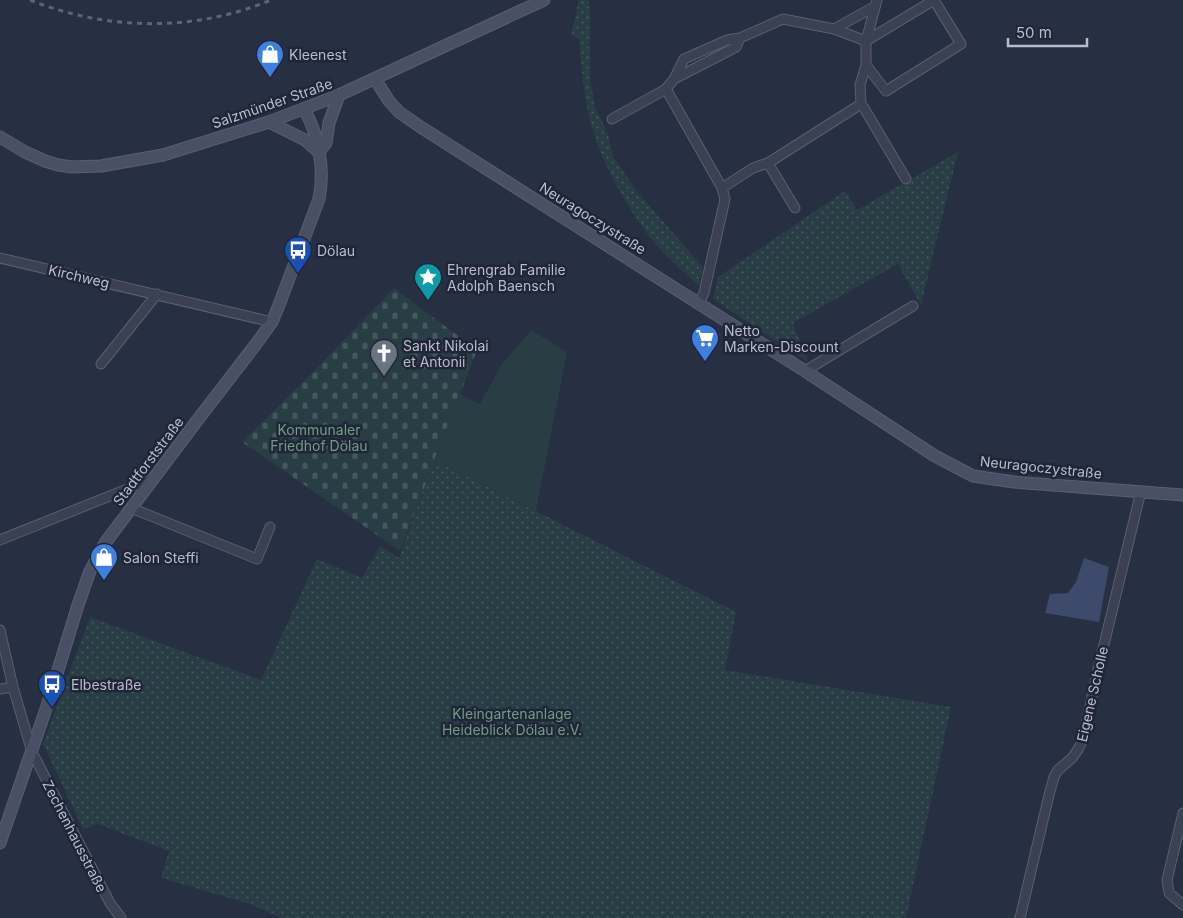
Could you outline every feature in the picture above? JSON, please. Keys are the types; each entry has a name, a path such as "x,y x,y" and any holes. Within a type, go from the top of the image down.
{"main road":[{"name":"Salzmünder Straße","path":"0,137 45,161 72,167 101,166 163,155 269,122 339,95 544,0"},
{"name":"Neuragoczystraße","path":"375,79 389,101 399,112 419,126 699,303 935,456 973,476 1014,482 1183,495"},
{"path":"269,122 299,137 319,152 326,144 329,123 339,95"},
{"name":"Stadtforststraße","path":"0,843 32,752 90,571 105,543 256,344 272,322 280,306 321,189 322,174 319,152 311,120 304,109"}],"street":[{"path":"866,41 934,0 961,44 886,91 866,65"},
{"path":"834,29 875,4"},
{"path":"875,4 866,41 866,65 860,85 861,104 906,179"},
{"path":"612,119 666,89 674,79 684,59 727,40 740,38 783,19 834,29 866,41"},
{"path":"674,79 736,47 740,38"},
{"path":"666,89 722,188 725,199 704,293 699,303"},
{"path":"722,188 753,168 768,163 861,104"},
{"path":"768,163 795,208"},
{"name":"Kirchweg","path":"0,258 272,322"},
{"path":"100,364 157,294"},
{"path":"805,371 913,306"},
{"path":"0,540 152,479"},
{"name":"Eigene Scholle","path":"1020,918 1054,777 1058,770 1072,758 1083,738 1141,491"},
{"path":"131,508 257,559 270,527"},
{"name":"Zechenhausstraße","path":"0,630 13,687 32,752 110,903 121,918"},
{"path":"0,689 13,687"},
{"path":"1183,813 1167,880 1169,893 1183,905"}],"green space":[{"path":"579,0 589,0 590,79 595,107 608,134 613,157 639,194 703,267 699,286 664,253 645,231 631,210 600,152 586,102 579,38 571,35"},
{"path":"958,152 921,305 898,264 793,323 808,362 713,299 718,277 845,191 857,210"},
{"name":"Kommunaler Friedhof Dölau","path":"394,288 477,350 400,551 242,442"},
{"path":"531,330 567,352 536,511 434,460 460,394 480,404 501,365"},
{"name":"Kleingartenanlage Heideblick Dölau e.V.","path":"434,460 736,612 725,670 951,707 906,918 282,918 250,904 161,878 169,851 98,824 83,829 43,744 90,617 261,680 317,559 362,578 380,546 399,558"}],"water":[{"path":"1084,558 1109,567 1099,622 1045,613 1050,594 1068,593 1076,582"}],"railway":[{"path":"30,0 89,18 151,24 212,18 271,0"}],"place":[{"name":"Kleenest","path":"270,78"},
{"name":"Dölau","path":"298,274"},
{"name":"Ehrengrab Familie Adolph Baensch","path":"428,301"},
{"name":"Netto Marken-Discount","path":"705,362"},
{"name":"Sankt Nikolai et Antonii","path":"384,377"},
{"name":"Salon Steffi","path":"104,581"},
{"name":"Elbestraße","path":"52,708"}]}
